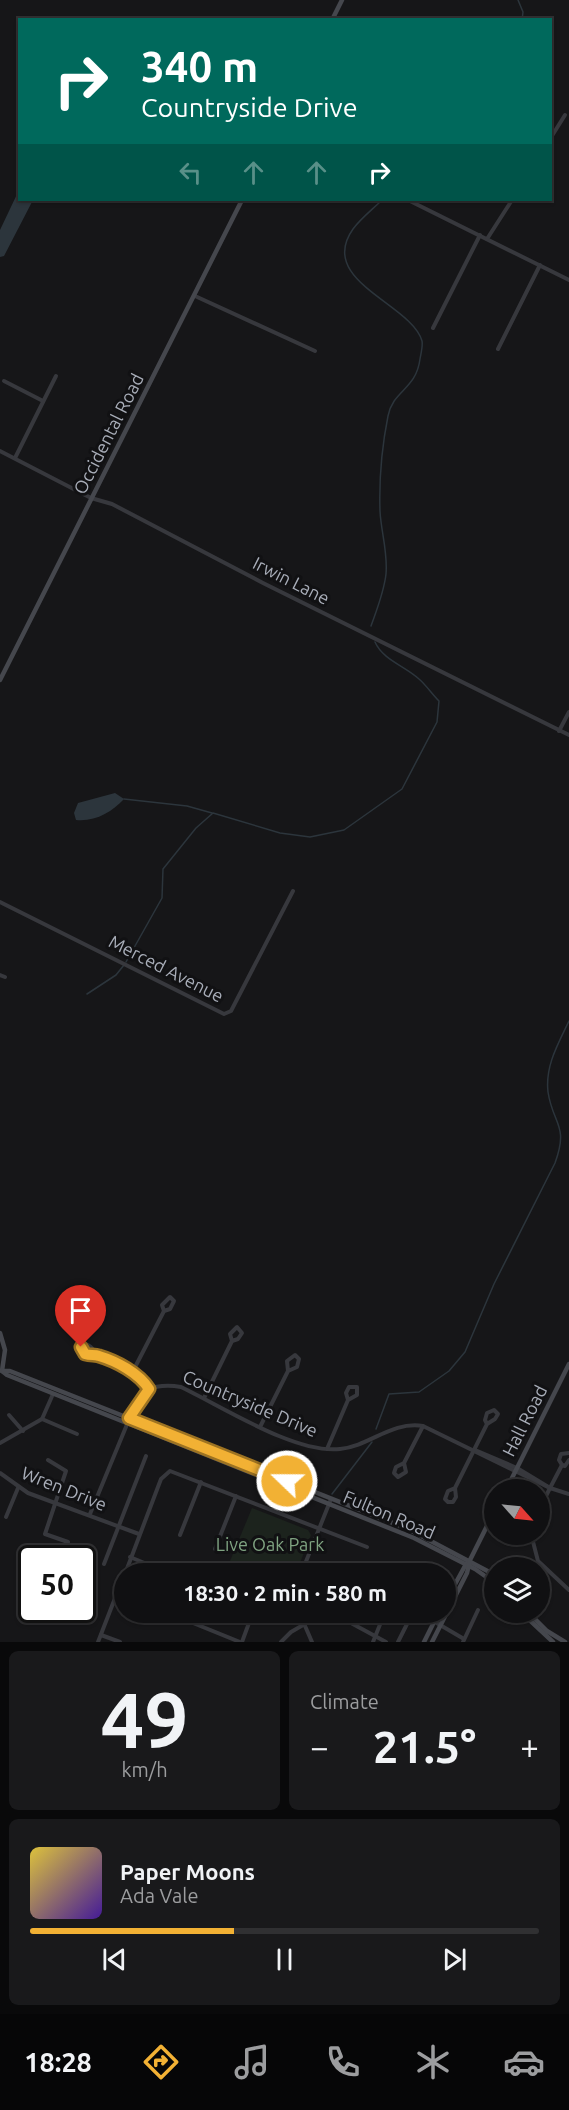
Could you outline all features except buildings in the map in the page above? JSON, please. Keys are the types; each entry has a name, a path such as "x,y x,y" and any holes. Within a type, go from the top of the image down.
{"main road":[{"path":"333,18 342,0"},
{"name":"Occidental Road","path":"0,680 242,201"},
{"path":"0,1333 5,1353 1,1370"},
{"name":"Hall Road","path":"512,1479 569,1364"},
{"name":"Fulton Road","path":"1,1370 7,1375 53,1394 128,1420"},
{"name":"Fulton Road","path":"1,1370 10,1371 330,1501 484,1571"},
{"path":"432,1642 484,1532"},
{"path":"456,1584 468,1564"},
{"name":"Fulton Road","path":"468,1564 484,1575"},
{"path":"424,1642 434,1623"},
{"path":"533,1623 553,1642"},
{"path":"539,1623 565,1642"}],"street":[{"path":"552,136 566,115"},
{"path":"410,201 569,280"},
{"path":"488,239 511,201"},
{"path":"433,328 480,235"},
{"path":"498,349 540,265"},
{"path":"195,296 315,351"},
{"path":"15,458 56,376"},
{"path":"4,381 43,401"},
{"name":"Irwin Lane","path":"0,451 91,498 112,504 263,583 569,735"},
{"path":"559,731 569,712"},
{"name":"Merced Avenue","path":"0,902 224,1014 231,1011 293,891"},
{"path":"132,1373 164,1311"},
{"path":"204,1398 232,1341"},
{"path":"90,1514 136,1402 149,1389 132,1373 96,1354"},
{"path":"0,1377 1,1370"},
{"path":"260,1427 288,1371"},
{"name":"Countryside Drive","path":"149,1389 167,1384 181,1387 260,1427 306,1446 327,1449 353,1447 391,1428 409,1424 423,1426 533,1479"},
{"path":"0,1443 42,1419 53,1394"},
{"path":"327,1449 348,1400"},
{"path":"9,1415 23,1431"},
{"path":"42,1419 77,1434"},
{"path":"455,1488 487,1424"},
{"path":"404,1463 423,1426"},
{"path":"562,1465 559,1460 561,1454 569,1453"},
{"name":"Wren Drive","path":"104,1564 146,1456"},
{"path":"48,1460 66,1471 45,1534 68,1542"},
{"path":"550,1488 562,1465 565,1466 569,1461"},
{"path":"128,1563 161,1479 168,1471 366,1547"},
{"name":"Wren Drive","path":"0,1473 18,1488 139,1534"},
{"path":"180,1535 201,1482"},
{"path":"6,1517 18,1488"},
{"name":"Countryside Drive","path":"550,1488 569,1494"},
{"path":"215,1549 236,1496"},
{"path":"305,1563 330,1501"},
{"path":"534,1545 538,1561 569,1590"},
{"path":"130,1557 144,1563"},
{"path":"98,1642 114,1603"},
{"path":"437,1623 463,1640 478,1610"},
{"path":"194,1623 241,1642 249,1623"},
{"path":"351,1623 386,1642"},
{"path":"373,1642 381,1623"},
{"path":"398,1642 408,1623"},
{"path":"281,1642 303,1625 312,1642"},
{"path":"101,1635 120,1642"}],"green space":[{"name":"Live Oak Park","path":"252,1508 308,1530 311,1535 300,1563 229,1563"}],"shaded area":[{"path":"18,192 18,201 32,201 4,256 0,257 0,230"},
{"path":"115,793 124,799 114,808 96,818 76,820 74,813 78,803"}],"waterway":[{"path":"518,0 523,12 522,18"},
{"path":"371,626 386,574 380,499 381,463 386,427 391,407 418,369 422,345 415,328 356,278 347,263 345,247 353,229 381,201"},
{"path":"126,962 162,898 163,869 196,828 213,813 280,833 310,837 344,830 402,789 437,722 439,701 419,679 383,654 375,642"},
{"path":"124,799 187,806 212,813"},
{"path":"87,994 116,975 124,965"},
{"path":"376,1429 389,1394 419,1392 449,1371 465,1352 494,1284 555,1163 561,1141 559,1126 550,1103 548,1073 553,1055 569,1021"},
{"path":"332,1494 372,1442"}],"route":[{"path":"81,1347 85,1354 92,1356 96,1354 118,1365 137,1376 147,1386 149,1389 137,1403 129,1418 287,1481"}]}
